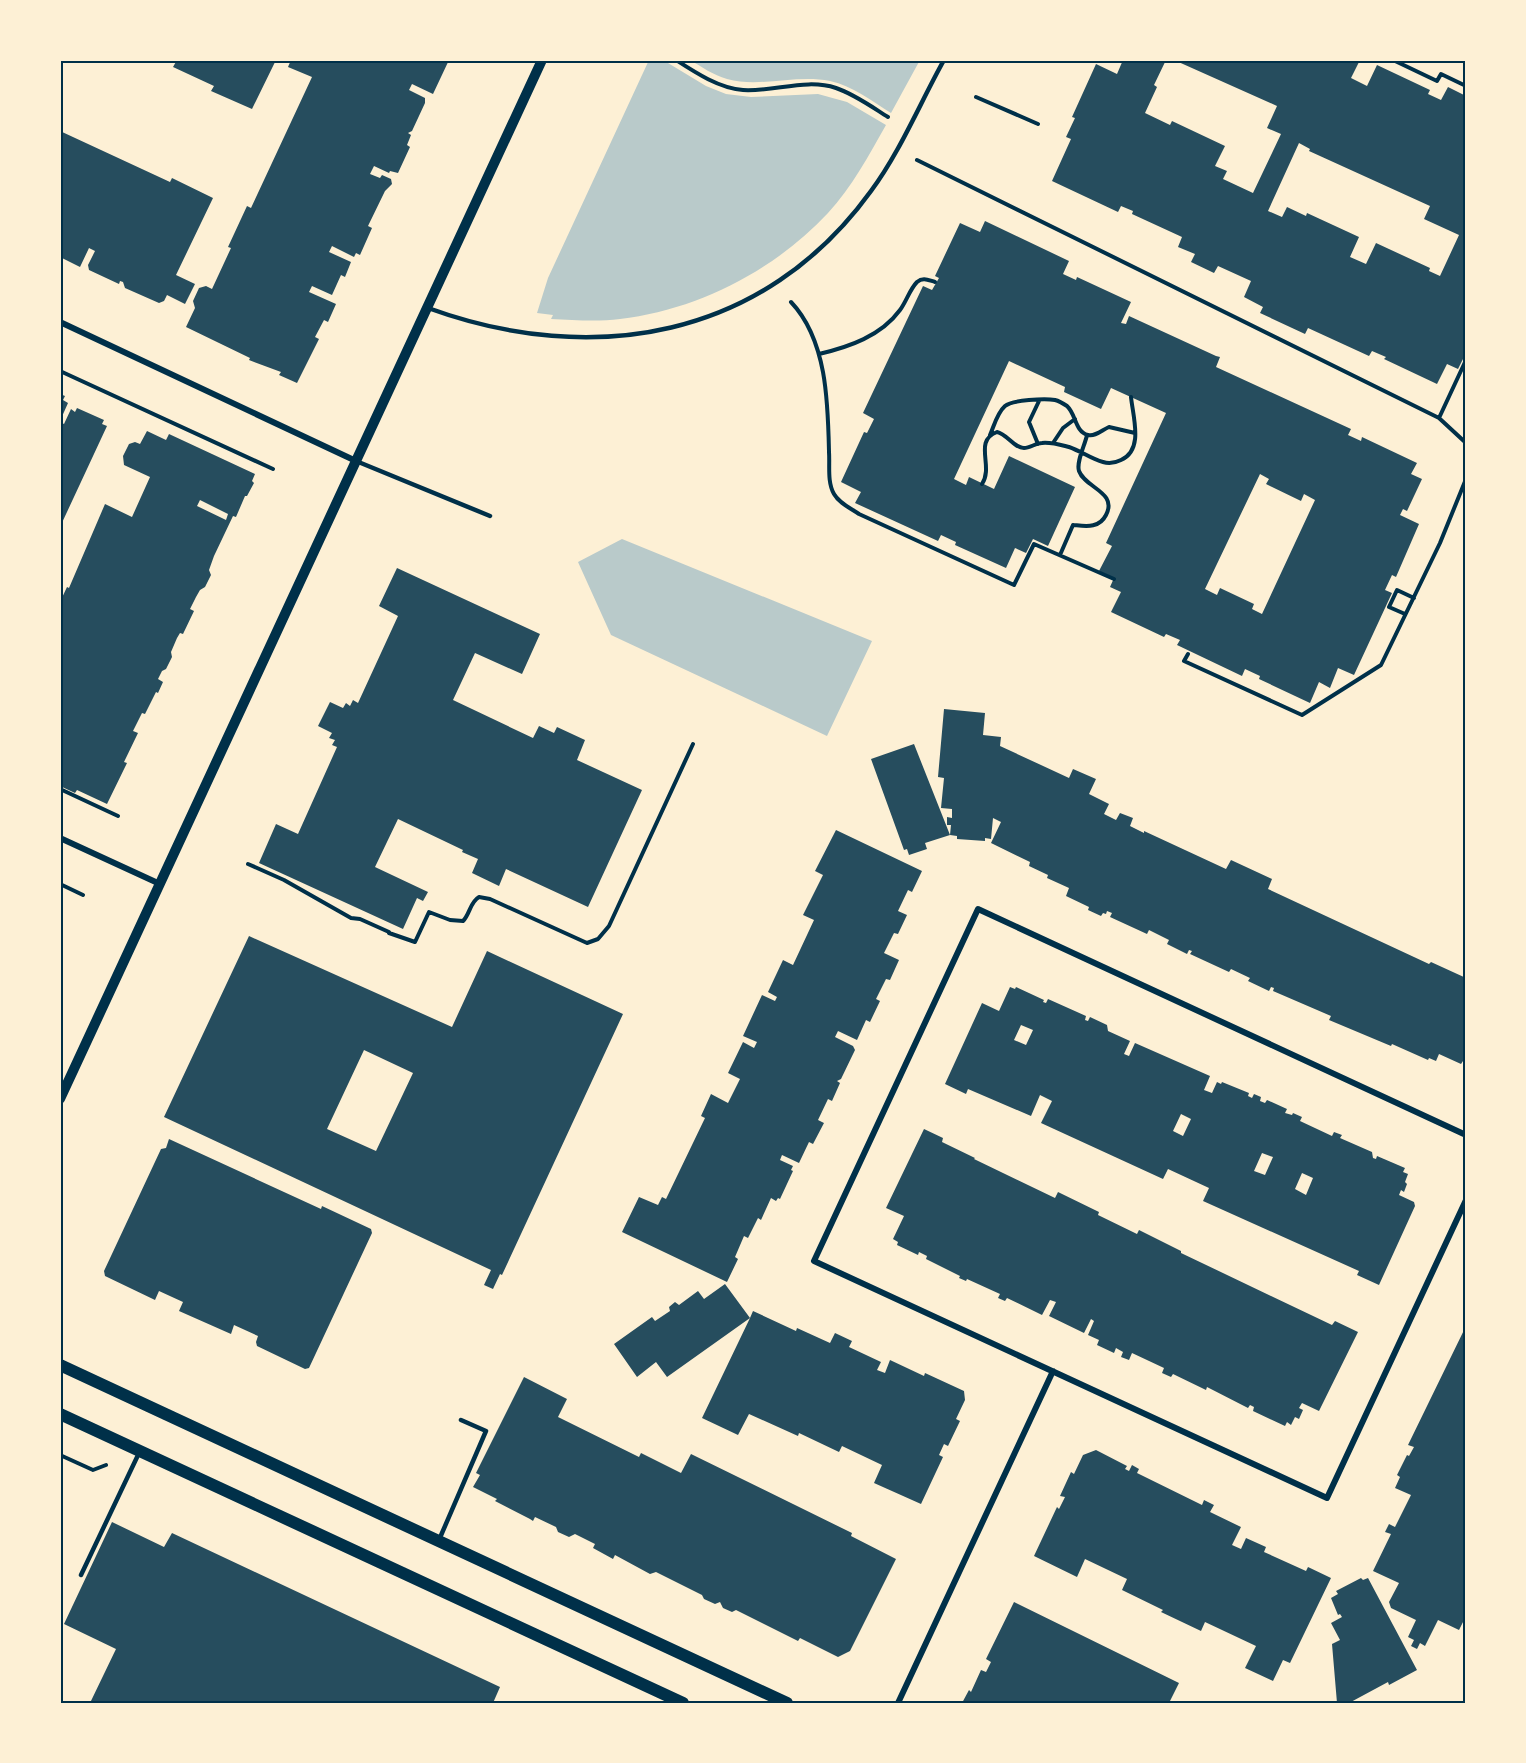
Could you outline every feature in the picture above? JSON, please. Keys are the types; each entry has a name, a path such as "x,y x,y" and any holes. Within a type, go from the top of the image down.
{"main road":[{"path":"60,1365 787,1703"},
{"path":"60,1413 683,1703"}],"street":[{"path":"60,1099 542,60"},
{"path":"60,322 356,461"},
{"path":"60,838 160,884"},
{"path":"1466,1135 978,909 814,1261 1327,1498 1466,1200"},
{"path":"898,1703 1053,1371"}],"lane":[{"path":"427,308 497,329 586,339 645,333 697,321 722,311 793,271 818,251 844,223 885,171 944,60"},
{"path":"356,461 490,516"},
{"path":"438,1542 486,1431 461,1420"},
{"path":"81,1575 141,1450"}],"path":[{"path":"676,60 717,84 731,88 745,90 814,84 836,88 891,119"},
{"path":"1393,60 1437,81 1441,74 1466,86"},
{"path":"976,97 1038,124"},
{"path":"917,160 1439,418 1466,443"},
{"path":"819,354 840,349 868,337 898,313 917,282 925,279 935,282"},
{"path":"791,302 805,320 819,354 827,419 830,483 834,494 845,506 1014,585 1034,544 1114,579"},
{"path":"1439,418 1466,360"},
{"path":"60,371 273,469"},
{"path":"989,436 998,432 1002,433 1024,448 1038,444 1053,444 1104,462 1122,460 1131,453 1135,444 1131,398"},
{"path":"1038,444 1029,422 1039,400"},
{"path":"982,484 987,473 984,449 1002,410 1008,404 1054,400 1071,410 1079,429 1088,435 1094,435 1109,427 1135,434"},
{"path":"1053,444 1063,429 1076,419"},
{"path":"1060,555 1073,525 1092,526 1099,523 1107,513 1107,499 1079,471 1088,435"},
{"path":"1188,654 1184,661 1302,716 1381,665 1440,543 1466,479"},
{"path":"1405,614 1389,607 1396,590 1414,598"},
{"path":"248,864 284,880 351,918 360,919 415,942 429,912 450,920 463,921 467,917 473,900 479,897 490,899 592,943 609,926 693,744"},
{"path":"60,789 118,816"},
{"path":"60,884 84,895"}],"shaded area":[{"path":"649,60 663,60 706,86 726,94 751,97 818,94 847,102 886,125 867,159 837,203 807,234 759,269 706,297 649,314 603,320 551,319 553,315 537,313 548,278"},
{"path":"690,60 920,60 891,113 838,83 817,79 752,82 727,79"},
{"path":"622,539 872,641 827,736 611,635 578,562"}],"building":[{"path":"177,60 276,60 252,109 211,91 214,86 173,67"},
{"path":"291,60 449,60 433,94 412,84 409,90 425,98 425,103 412,131 408,133 411,135 407,145 410,147 398,173 390,171 389,173 374,166 370,174 380,178 382,175 391,179 392,184 385,191 368,226 372,228 360,255 356,253 354,257 332,246 329,252 351,262 345,277 341,275 332,295 312,286 309,292 336,304 328,322 324,320 315,337 319,339 297,383 279,375 281,372 249,360 250,358 186,327 195,308 193,301 199,288 206,286 212,289 247,206 251,208 312,77 288,67"},
{"path":"1123,60 1166,60 1154,85 1157,87 1145,113 1170,125 1172,121 1225,146 1215,166 1227,171 1223,179 1253,193 1281,134 1267,128 1277,106 1174,60 1360,60 1351,78 1367,86 1377,65 1430,90 1428,94 1441,100 1448,87 1466,96 1466,353 1458,369 1447,364 1437,384 1372,351 1369,356 1308,328 1305,334 1260,313 1263,307 1244,297 1251,281 1218,266 1214,273 1191,262 1195,254 1178,247 1182,237 1132,214 1133,211 1121,206 1118,212 1052,181 1071,139 1066,137 1075,118 1072,117 1096,64 1117,74","holes":["1299,143 1310,149 1309,151 1430,206 1424,219 1459,235 1440,276 1429,271 1430,268 1376,243 1366,264 1350,257 1359,237 1307,213 1306,216 1287,207 1282,217 1268,211"]},
{"path":"60,131 170,182 172,178 213,198 176,275 195,284 185,304 167,295 164,301 159,303 125,288 123,282 120,281 119,284 89,270 88,265 95,251 89,248 80,267 60,257"},
{"path":"985,221 1069,261 1063,274 1076,280 1077,277 1131,302 1121,323 1126,324 1129,316 1220,357 1216,367 1351,429 1348,435 1361,441 1362,437 1417,463 1411,474 1422,479 1407,511 1403,509 1400,515 1419,524 1396,577 1392,575 1385,590 1392,593 1354,675 1338,668 1330,688 1319,682 1310,703 1259,679 1260,676 1245,669 1242,676 1177,645 1180,640 1166,634 1164,637 1111,612 1121,592 1110,587 1114,578 1099,571 1112,546 1106,543 1166,413 1111,388 1101,409 1064,392 1065,387 1009,361 954,479 966,485 969,477 994,489 1009,456 1075,487 1048,546 1033,539 1026,553 1015,548 1006,568 955,545 956,542 941,535 938,541 855,503 861,492 841,482 864,432 867,433 874,419 863,413 923,286 932,290 939,278 935,276 960,223 980,232","holes":["1260,474 1269,479 1266,484 1301,501 1304,494 1315,500 1262,614 1252,609 1254,604 1220,588 1217,595 1205,589"]},
{"path":"60,394 65,396 63,400 68,403 60,421"},
{"path":"77,408 104,420 102,424 107,426 60,527 60,422 64,424 71,409 75,412"},
{"path":"147,431 166,440 169,434 255,474 252,481 254,483 245,496 236,517 233,516 214,556 209,570 211,575 190,609 194,611 183,634 180,633 177,638 166,669 162,671 158,679 163,682 158,693 156,692 145,714 142,713 133,731 138,733 124,762 127,763 107,804 77,790 75,793 60,786 60,602 67,587 69,588 105,504 132,517 150,477 124,465 123,456 129,444 135,442 140,444","holes":["200,500 228,514 226,520 197,506"]},
{"path":"397,568 540,634 522,674 475,653 453,700 533,738 539,726 554,733 557,727 585,740 577,760 642,790 588,907 506,869 499,886 472,873 478,859 398,819 375,867 428,892 423,901 417,898 403,929 259,863 276,824 298,834 337,747 332,745 335,740 329,738 332,733 318,726 330,702 343,708 346,703 350,706 353,700 358,703 398,616 379,606"},
{"path":"944,709 985,713 983,735 1001,737 1000,746 1069,778 1073,769 1096,779 1089,794 1109,804 1104,814 1116,820 1120,813 1133,818 1130,826 1226,869 1231,860 1272,879 1268,889 1429,964 1431,962 1466,978 1466,1062 1463,1061 1461,1064 1439,1054 1436,1061 1429,1058 1428,1060 1392,1044 1391,1046 1329,1020 1331,1016 1273,991 1274,988 1271,987 1269,991 1248,981 1250,978 1231,969 1229,972 1190,954 1192,951 1189,950 1187,954 1167,944 1169,940 1149,930 1147,934 1110,917 1112,913 1107,911 1101,916 1088,910 1089,907 1066,896 1069,888 1047,878 1048,875 1029,866 1030,862 991,843 1001,822 993,818 991,839 985,838 985,841 957,839 957,836 950,835 951,825 947,825 947,817 952,818 952,809 941,808 944,778 938,777"},
{"path":"914,744 950,835 925,843 927,849 909,855 907,849 904,850 871,759"},
{"path":"836,830 922,871 912,892 908,890 898,911 907,915 898,934 894,933 884,953 899,960 890,980 886,979 876,999 880,1001 870,1022 866,1020 857,1040 838,1031 835,1037 853,1046 855,1050 841,1079 837,1081 840,1083 832,1101 828,1099 818,1120 824,1123 813,1144 809,1142 799,1163 782,1155 780,1160 793,1166 791,1170 793,1171 780,1199 776,1201 771,1198 761,1220 758,1218 748,1238 744,1236 735,1257 738,1259 727,1282 622,1232 639,1197 658,1205 662,1197 666,1199 705,1118 701,1116 711,1094 728,1103 740,1079 728,1073 743,1042 754,1048 757,1042 743,1036 762,995 775,1001 777,997 768,992 783,960 793,965 814,920 803,915 823,875 815,871"},
{"path":"249,936 452,1027 487,951 623,1014 502,1275 500,1274 493,1289 484,1285 491,1270 164,1117","holes":["364,1050 413,1073 376,1151 327,1129"]},
{"path":"1010,987 1015,989 1016,987 1046,1003 1048,999 1086,1016 1085,1020 1088,1021 1090,1017 1107,1025 1108,1031 1130,1041 1124,1054 1129,1056 1135,1043 1210,1076 1204,1090 1212,1093 1217,1082 1221,1084 1222,1082 1249,1093 1248,1096 1252,1098 1254,1094 1261,1097 1260,1101 1265,1103 1267,1100 1287,1109 1285,1113 1292,1115 1293,1113 1302,1117 1300,1121 1332,1136 1334,1132 1342,1135 1340,1138 1372,1152 1373,1158 1376,1159 1377,1156 1405,1168 1403,1172 1408,1174 1405,1182 1407,1184 1404,1192 1401,1190 1399,1195 1414,1202 1415,1206 1379,1285 1357,1275 1359,1271 1203,1201 1209,1188 1168,1169 1163,1179 1041,1123 1052,1101 1040,1095 1031,1116 968,1089 966,1094 945,1084 982,1003 999,1011","holes":["1021,1025 1033,1030 1026,1045 1014,1040","1181,1114 1191,1119 1183,1136 1173,1131","1262,1153 1273,1157 1265,1175 1254,1171","1302,1173 1313,1178 1306,1195 1295,1189"]},
{"path":"924,1129 943,1138 942,1142 974,1159 1055,1198 1058,1192 1137,1234 1139,1230 1181,1253 1332,1325 1335,1321 1358,1332 1319,1411 1302,1403 1299,1408 1303,1410 1299,1419 1295,1417 1291,1425 1287,1422 1285,1426 1253,1411 1254,1407 1250,1405 1248,1408 1207,1387 1206,1390 1173,1374 1171,1377 1162,1373 1164,1368 1132,1353 1129,1360 1121,1357 1123,1352 1116,1348 1114,1353 1097,1345 1099,1340 1088,1335 1094,1321 1091,1319 1084,1333 1049,1316 1056,1302 1050,1300 1042,1315 1007,1298 1005,1301 998,1298 1000,1294 967,1279 966,1281 959,1278 960,1276 926,1259 927,1256 919,1252 918,1255 897,1245 898,1242 893,1239 904,1216 886,1208"},
{"path":"169,1139 321,1209 322,1206 371,1229 372,1233 309,1368 305,1369 257,1346 258,1336 234,1325 231,1334 179,1311 183,1302 159,1291 155,1300 105,1276 104,1271 161,1149 166,1148"},
{"path":"725,1284 750,1318 667,1377 656,1362 637,1377 614,1344 652,1317 655,1321 670,1311 669,1307 675,1302 679,1305 698,1291 704,1299"},
{"path":"753,1311 796,1331 797,1328 830,1343 835,1333 852,1341 849,1347 881,1362 877,1370 885,1373 890,1360 964,1391 965,1400 956,1419 960,1421 948,1446 944,1444 939,1455 943,1457 921,1504 874,1483 882,1465 842,1446 839,1452 799,1433 798,1436 749,1414 738,1435 702,1418"},
{"path":"1466,1326 1466,1564 1463,1570 1466,1571 1466,1616 1459,1630 1438,1620 1425,1646 1420,1643 1417,1649 1411,1646 1414,1640 1408,1637 1416,1620 1391,1608 1389,1602 1399,1583 1373,1571 1391,1534 1385,1532 1389,1524 1395,1527 1411,1495 1395,1488 1400,1477 1397,1475 1407,1455 1409,1456 1414,1447 1408,1445"},
{"path":"524,1377 567,1399 558,1417 639,1457 641,1453 681,1473 691,1454 852,1533 851,1536 896,1559 850,1651 838,1657 800,1638 798,1641 736,1610 732,1612 723,1608 720,1602 715,1604 704,1599 702,1595 656,1572 650,1574 615,1555 613,1559 593,1548 595,1544 575,1534 569,1537 558,1532 556,1527 535,1517 533,1521 473,1487 480,1475 476,1473"},
{"path":"1096,1450 1127,1466 1125,1469 1129,1471 1132,1465 1139,1469 1137,1473 1202,1505 1204,1500 1214,1505 1210,1512 1241,1527 1232,1545 1241,1549 1246,1538 1266,1547 1264,1552 1306,1571 1308,1567 1331,1578 1290,1663 1283,1660 1273,1681 1245,1668 1256,1646 1205,1622 1201,1631 1161,1612 1163,1610 1122,1590 1127,1579 1085,1559 1077,1577 1034,1556 1057,1507 1059,1509 1065,1497 1060,1496 1071,1472 1074,1474 1083,1455"},
{"path":"112,1522 164,1547 172,1533 500,1687 493,1703 90,1703 116,1649 64,1624"},
{"path":"1361,1578 1363,1580 1368,1578 1417,1670 1389,1685 1388,1682 1349,1703 1337,1703 1332,1644 1340,1640 1331,1623 1342,1617 1338,1615 1331,1598 1338,1594 1336,1591"},
{"path":"1014,1602 1179,1683 1170,1701 1175,1703 962,1703 969,1690 971,1692 981,1670 986,1672 991,1662 986,1659"}]}
